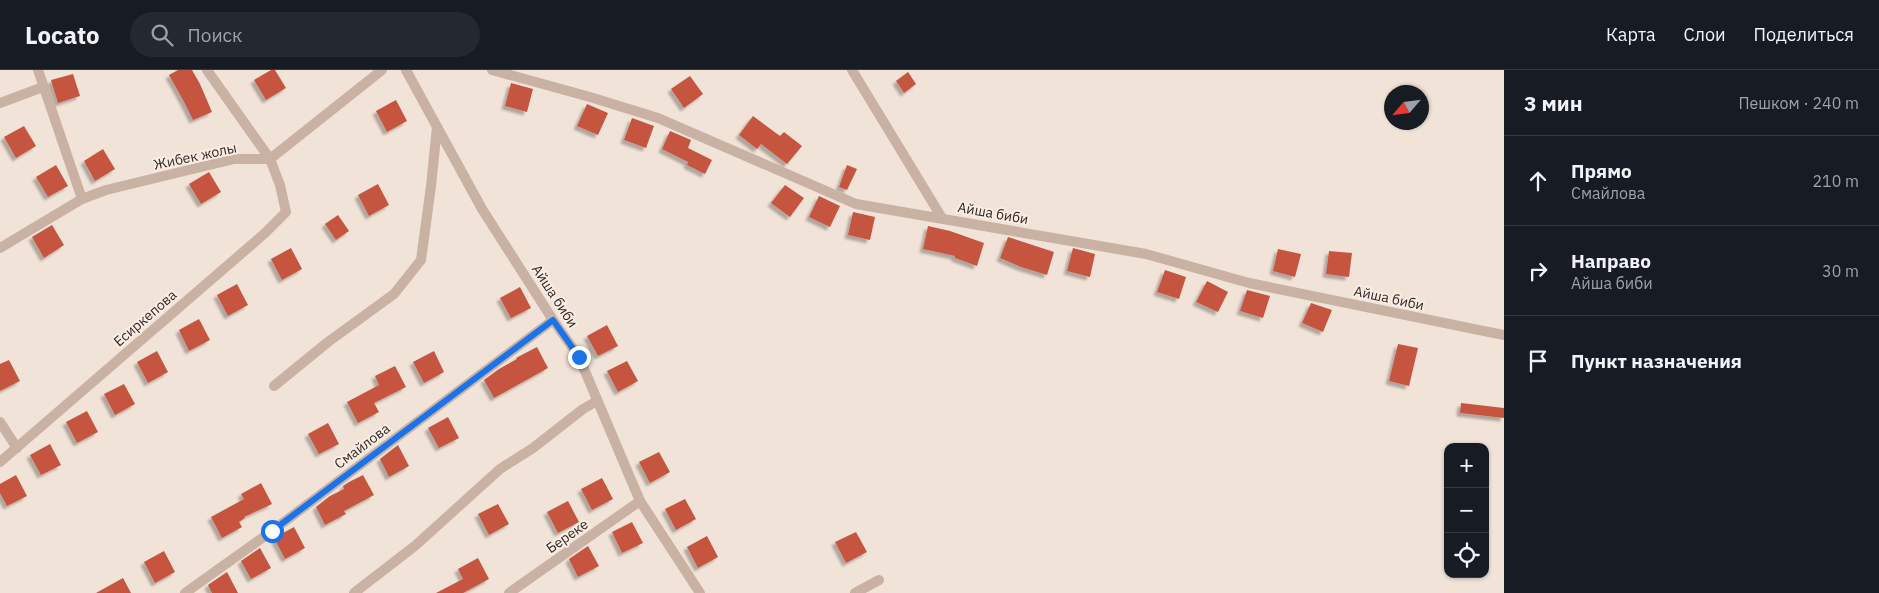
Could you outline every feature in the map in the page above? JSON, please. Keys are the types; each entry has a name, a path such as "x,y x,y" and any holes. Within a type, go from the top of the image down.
{"street":[{"path":"38,70 82,199"},
{"path":"207,70 270,159 382,70"},
{"name":"Айша биби","path":"406,70 482,209 579,357 640,501 700,593"},
{"name":"Айша биби","path":"492,70 590,96 658,118 856,204 1146,254 1249,283 1504,335"},
{"path":"852,70 942,218"},
{"path":"0,103 43,87"},
{"path":"274,386 328,342 394,294 420,260 432,186 437,127"},
{"name":"Жибек жолы","path":"0,248 82,199 106,190 234,159 270,159"},
{"name":"Есиркепова","path":"0,462 264,234 286,212 280,186 270,159"},
{"name":"Смайлова","path":"185,593 272,531 553,320"},
{"path":"354,593 416,545 500,469 533,448 583,409 598,401"},
{"path":"0,422 17,448"},
{"name":"Береке","path":"509,593 640,501"},
{"path":"855,593 880,580"}],"building":[{"path":"178,70 192,70 212,112 193,120 169,75"},
{"path":"271,70 275,70 286,88 266,100 254,80"},
{"path":"908,72 916,84 904,93 896,81"},
{"path":"73,74 80,96 58,103 51,80"},
{"path":"690,76 703,94 684,108 671,89"},
{"path":"511,83 533,89 527,112 505,106"},
{"path":"396,100 407,121 387,132 376,111"},
{"path":"587,104 608,113 598,135 577,126"},
{"path":"753,116 780,136 784,132 802,146 787,164 761,144 757,149 739,135"},
{"path":"632,118 654,126 646,148 624,140"},
{"path":"24,126 36,146 16,158 4,137"},
{"path":"670,131 691,140 688,148 712,160 705,174 687,165 688,162 662,149"},
{"path":"103,149 115,169 95,181 84,161"},
{"path":"56,165 68,186 48,197 36,177"},
{"path":"847,165 857,169 847,190 839,187"},
{"path":"209,172 221,192 201,204 189,184"},
{"path":"378,184 389,205 369,216 358,195"},
{"path":"785,185 804,198 790,217 771,203"},
{"path":"819,196 840,206 830,227 809,217"},
{"path":"853,212 875,217 870,240 848,235"},
{"path":"338,215 349,231 336,240 325,224"},
{"path":"52,225 64,245 44,258 32,237"},
{"path":"928,226 950,231 984,243 977,266 955,258 955,256 923,249"},
{"path":"1008,237 1054,252 1047,275 1000,258"},
{"path":"291,248 302,269 282,280 271,259"},
{"path":"1073,248 1095,254 1090,277 1067,271"},
{"path":"1278,249 1301,254 1295,277 1273,271"},
{"path":"1329,251 1352,253 1349,277 1326,274"},
{"path":"1165,270 1186,277 1179,299 1157,292"},
{"path":"1207,281 1228,292 1218,312 1196,302"},
{"path":"237,284 248,305 228,316 217,295"},
{"path":"520,287 531,308 511,318 500,298"},
{"path":"1247,290 1270,296 1263,318 1240,311"},
{"path":"1311,303 1332,310 1323,332 1302,323"},
{"path":"199,319 210,340 189,351 179,330"},
{"path":"607,325 618,346 598,356 587,336"},
{"path":"1398,344 1418,348 1409,386 1389,381"},
{"path":"537,347 548,368 494,398 484,380 516,358"},
{"path":"157,351 168,372 148,383 137,362"},
{"path":"434,351 444,372 424,383 413,362"},
{"path":"9,360 20,381 0,391 0,364"},
{"path":"627,361 638,381 618,392 607,371"},
{"path":"395,366 406,387 374,403 379,412 358,423 347,402 379,385 375,376"},
{"path":"124,384 135,404 115,415 104,394"},
{"path":"1461,403 1504,408 1504,418 1460,413"},
{"path":"87,411 98,432 77,443 66,422"},
{"path":"448,417 459,438 439,448 428,428"},
{"path":"328,423 339,444 319,454 308,434"},
{"path":"50,444 61,465 41,475 30,455"},
{"path":"398,445 409,466 389,477 380,459"},
{"path":"659,452 670,472 650,483 639,462"},
{"path":"16,475 27,496 7,506 0,493 0,484"},
{"path":"363,475 374,495 344,511 346,514 325,525 316,507 330,496 344,489 343,486"},
{"path":"602,478 613,499 592,510 581,489"},
{"path":"261,483 272,504 244,517 239,522 242,527 222,538 211,517 244,499 241,494"},
{"path":"685,499 696,519 676,530 665,509"},
{"path":"568,501 579,522 558,533 547,512"},
{"path":"498,504 509,524 489,535 478,514"},
{"path":"632,522 643,543 622,553 612,532"},
{"path":"294,527 305,548 285,559 274,538"},
{"path":"856,532 867,552 846,563 835,542"},
{"path":"707,536 718,557 698,568 687,547"},
{"path":"588,546 599,566 578,577 569,559"},
{"path":"260,548 271,568 251,579 241,561"},
{"path":"164,551 175,572 155,583 144,562"},
{"path":"478,558 489,579 463,593 436,593 463,579 458,569"},
{"path":"227,572 238,593 212,593 208,585"},
{"path":"123,578 131,593 96,593"}],"route":[{"path":"272,531 553,320 579,357"}]}
